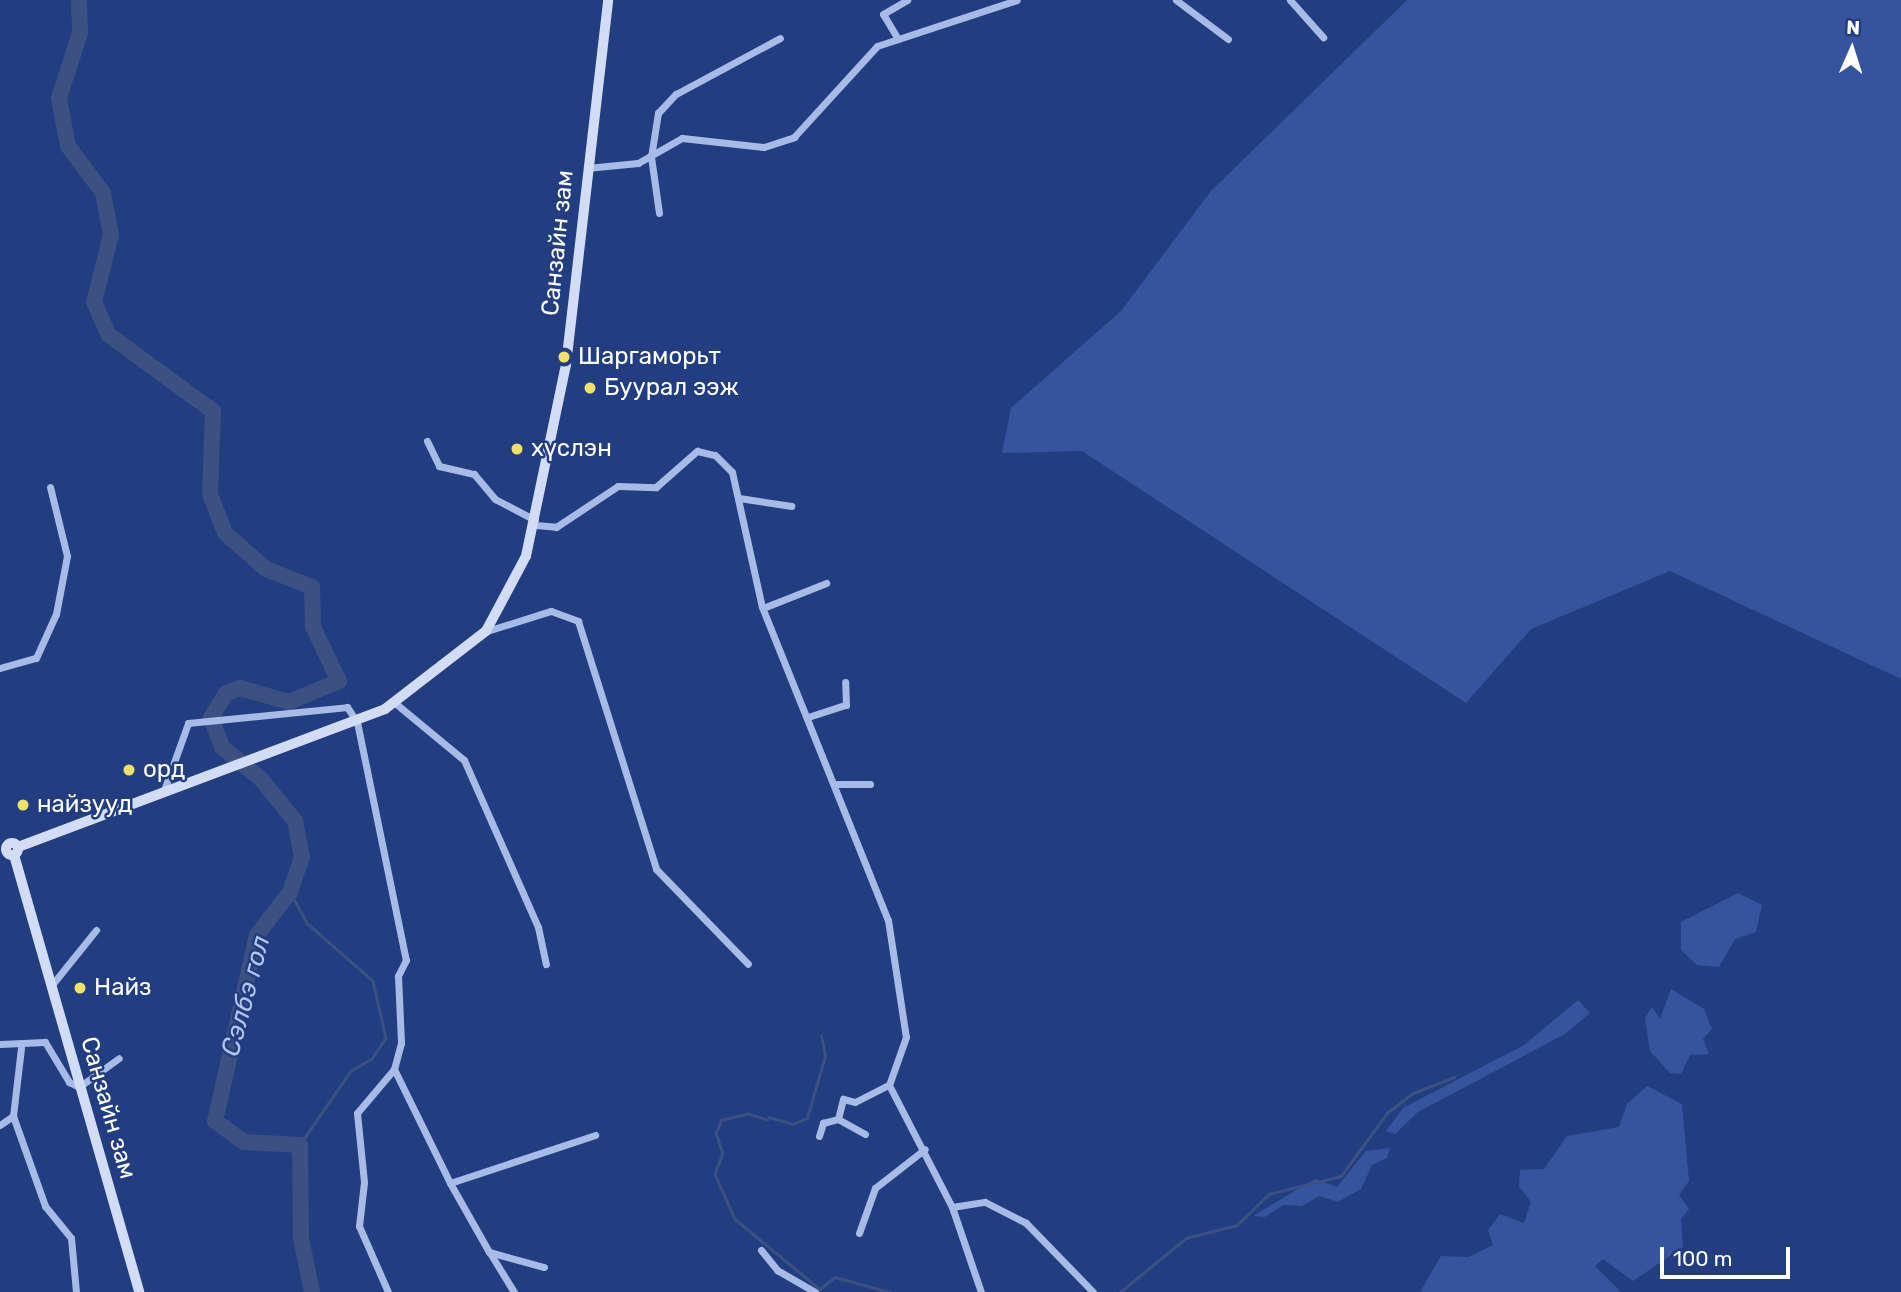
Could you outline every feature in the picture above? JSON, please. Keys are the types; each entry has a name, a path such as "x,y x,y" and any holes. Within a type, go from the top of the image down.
{"main road":[{"name":"Санзайн зам","path":"163,794 297,747 395,703 486,631 514,584 535,522 566,365 608,0"},
{"path":"0,835 13,849 163,794"},
{"name":"Санзайн зам","path":"13,849 139,1292"}],"street":[{"path":"898,39 883,14 907,0"},
{"path":"587,168 651,156 682,138 764,147 794,137 877,46 1017,0"},
{"path":"1176,0 1228,39"},
{"path":"1290,0 1323,37"},
{"path":"659,213 651,156 658,114 676,94 780,38"},
{"path":"427,441 439,466 474,474 495,499 535,522 556,527 618,486 656,487 697,451 715,455 732,472 763,608 837,784 888,920 906,1037 889,1085 855,1102 843,1099 838,1119"},
{"path":"0,668 36,658 56,614 67,556 50,487"},
{"path":"738,498 791,506"},
{"path":"763,608 826,583"},
{"path":"486,631 551,611 578,621 656,869 748,964"},
{"path":"808,717 846,705 845,682"},
{"path":"395,703 464,760 538,927 546,964"},
{"path":"163,794 188,723 341,706 357,722 406,960 398,976 401,1043 394,1069 357,1113 364,1182 359,1226 388,1292"},
{"path":"837,784 870,784"},
{"path":"50,986 96,930"},
{"path":"0,1045 21,1048 45,1042 69,1082 79,1087 119,1058"},
{"path":"21,1048 13,1116 45,1206 71,1238 76,1292"},
{"path":"394,1069 450,1183 514,1292"},
{"path":"889,1085 925,1149 952,1207 981,1292"},
{"path":"0,1125 13,1116"},
{"path":"819,1136 823,1123 838,1119 865,1134"},
{"path":"450,1183 595,1135"},
{"path":"859,1233 876,1188 925,1149"},
{"path":"952,1207 985,1202 1026,1223 1093,1292"},
{"path":"761,1250 777,1270 815,1292"},
{"path":"489,1252 544,1267"}],"shaded area":[{"path":"1407,0 1901,0 1901,679 1670,571 1531,629 1466,703 1082,451 1002,453 1011,408 1121,311 1211,191"},
{"path":"1738,893 1762,905 1756,932 1735,939 1719,967 1697,965 1681,950 1681,922"},
{"path":"1671,989 1704,1009 1712,1029 1703,1039 1709,1054 1690,1055 1681,1074 1670,1073 1650,1051 1645,1018 1652,1007 1660,1019"},
{"path":"1578,1000 1590,1013 1565,1034 1418,1112 1395,1134 1386,1131 1403,1108 1524,1045"},
{"path":"1647,1086 1682,1104 1689,1181 1679,1195 1689,1209 1681,1219 1683,1247 1633,1281 1603,1259 1595,1266 1621,1292 1420,1292 1441,1256 1469,1257 1493,1245 1488,1230 1500,1214 1524,1223 1531,1202 1519,1186 1520,1170 1544,1169 1567,1136 1619,1127 1627,1104"},
{"path":"1390,1148 1387,1158 1372,1165 1361,1189 1338,1202 1319,1196 1302,1206 1283,1205 1265,1217 1253,1216 1315,1179 1337,1187 1366,1151"}],"waterway":[{"name":"Сэлбэ гол","path":"79,0 80,33 59,98 68,146 103,193 111,235 94,302 109,335 213,411 210,494 225,533 266,569 312,587 313,627 339,681 289,702 240,688 226,693 211,718 222,747 261,779 295,821 302,857 290,892 257,935 215,1121 244,1142 300,1145 301,1238 312,1292"},
{"path":"290,892 308,924 373,981 386,1038 372,1059 351,1071 300,1145"},
{"path":"769,1117 793,1124 807,1118 825,1056 821,1036"},
{"path":"1120,1292 1186,1238 1237,1225 1269,1194 1341,1176 1387,1113 1413,1093 1454,1077"},
{"path":"767,1120 748,1114 722,1120 716,1133 723,1153 715,1174 735,1219 820,1289 835,1277 890,1292"}],"place":[{"name":"Шаргаморьт","path":"564,357"},
{"name":"Буурал ээж","path":"590,388"},
{"name":"хүслэн","path":"517,449"},
{"name":"орд","path":"129,770"},
{"name":"найзууд","path":"23,805"},
{"name":"Найз","path":"80,988"}]}
